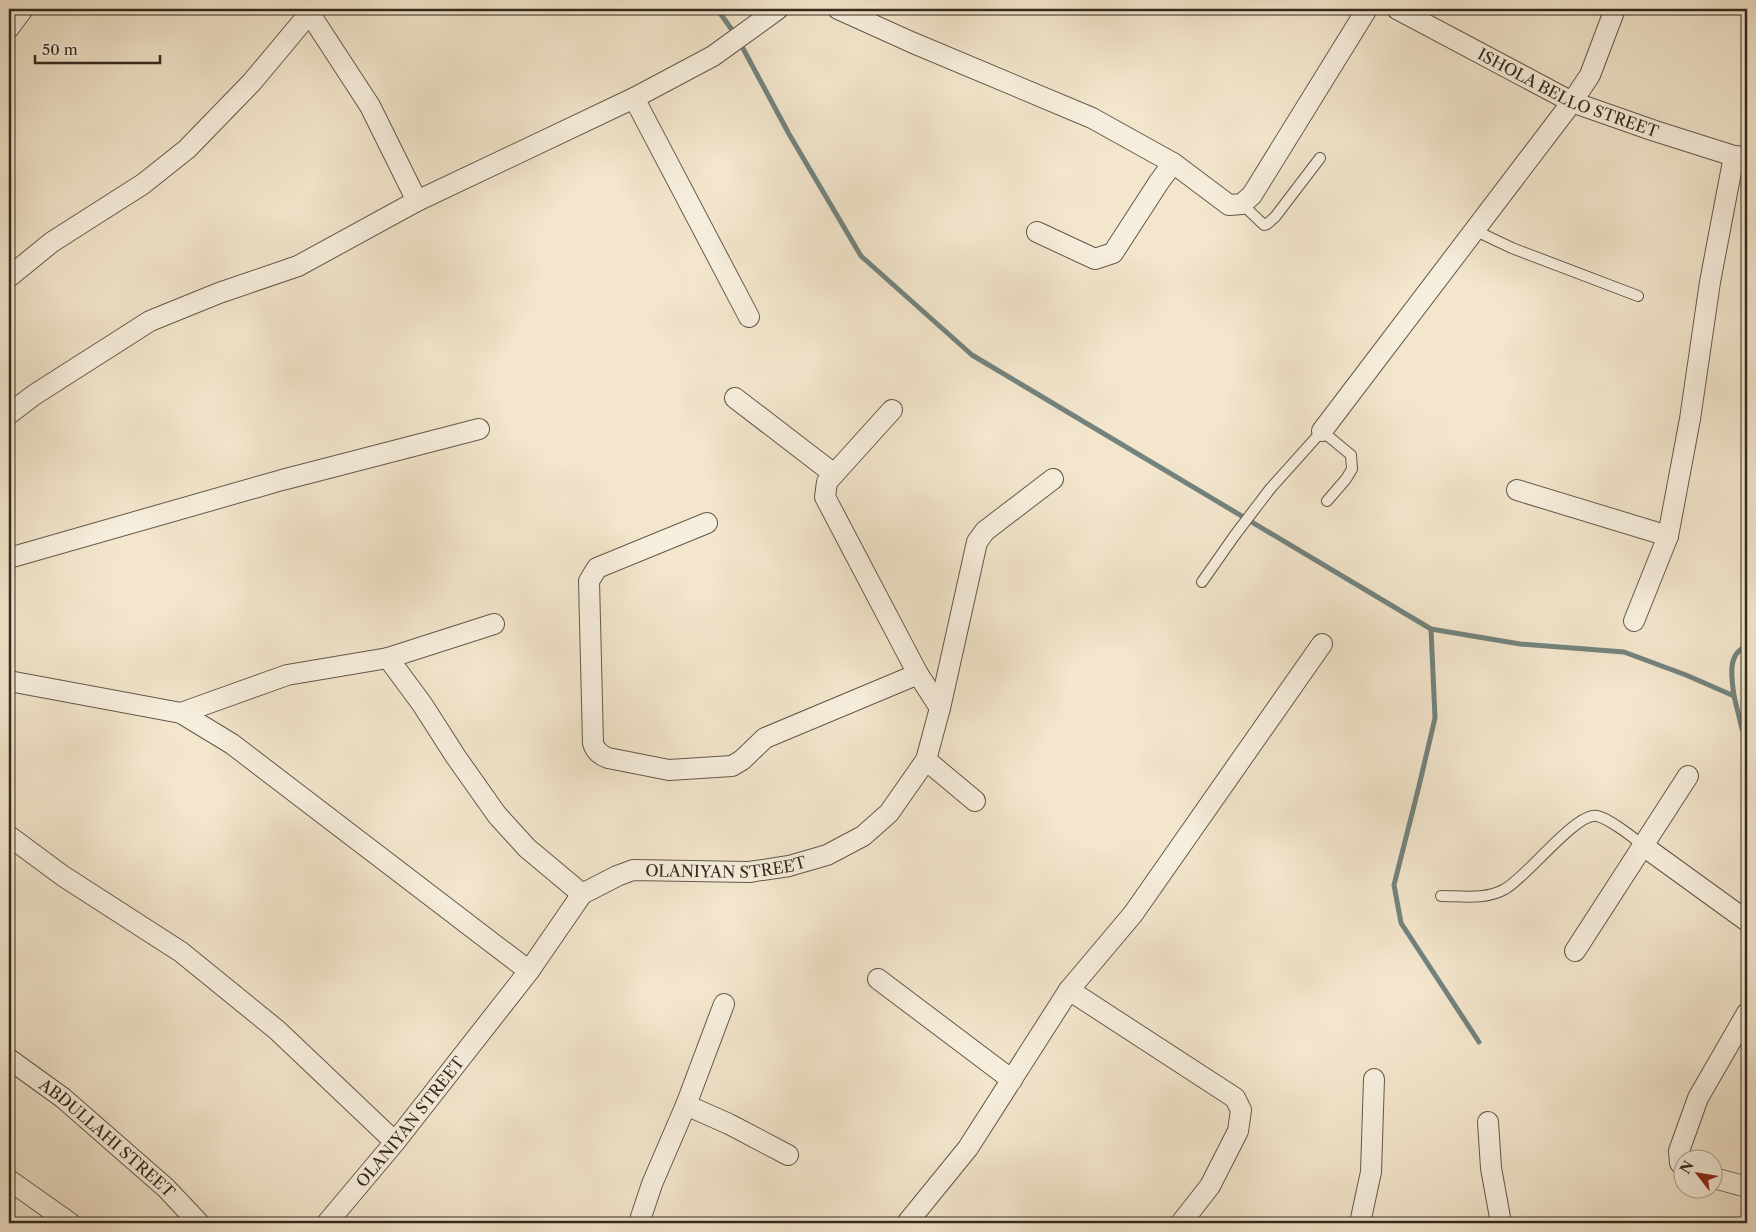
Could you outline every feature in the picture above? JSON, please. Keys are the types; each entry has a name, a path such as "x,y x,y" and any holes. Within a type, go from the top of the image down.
{"street":[{"path":"9,28 23,9"},
{"path":"9,414 34,395 150,322 219,293 298,266 417,201 634,98 713,56 778,9"},
{"path":"838,9 911,42 1092,118 1174,163 1229,205 1242,204 1252,196 1368,9"},
{"name":"ISHOLA BELLO STREET","path":"1397,9 1572,102 1655,131 1740,156"},
{"path":"1322,431 1572,102 1590,75 1614,9"},
{"path":"9,277 52,242 143,184 187,149 252,82 311,11 370,106 417,201"},
{"path":"634,98 749,317"},
{"path":"1634,621 1668,536 1690,419 1710,282 1740,156"},
{"path":"1037,232 1095,259 1112,253 1158,182 1174,163"},
{"path":"735,398 834,474"},
{"path":"892,410 827,482 825,497 918,674 940,708"},
{"path":"9,558 282,480 479,429"},
{"name":"OLANIYAN STREET","path":"327,1223 395,1142 529,971 582,894 634,870 749,872 789,866 827,855 863,836 889,813 926,760 940,708 977,542 985,531 1053,479"},
{"path":"1517,490 1668,536"},
{"path":"707,523 597,568 590,576 593,743 597,751 602,755 608,758 670,770 732,766 742,760 765,738 918,674"},
{"path":"181,714 287,675 388,658 494,624"},
{"path":"907,1223 968,1148 1069,990 1133,914 1322,644"},
{"path":"388,658 422,704 456,757 497,814 527,848 582,894"},
{"path":"9,681 181,714 232,744 529,971"},
{"path":"926,760 975,801"},
{"path":"1575,951 1688,776"},
{"path":"9,836 63,876 181,952 277,1030 395,1142"},
{"path":"1642,845 1747,921"},
{"path":"878,979 1012,1080"},
{"path":"1069,990 1236,1098 1241,1110 1238,1131 1210,1186 1182,1223"},
{"path":"639,1223 652,1184 686,1105 724,1004"},
{"path":"1679,1150 1698,1098 1747,1013"},
{"name":"ABDULLAHI STREET","path":"9,1059 63,1098 166,1188 199,1223"},
{"path":"1360,1223 1371,1172 1374,1079"},
{"path":"686,1105 729,1124 788,1155"},
{"path":"1488,1122 1491,1168 1501,1223"},
{"path":"9,1180 70,1223"},
{"path":"1724,1181 1747,1187"}],"lane":[{"path":"1242,204 1260,222 1264,225 1267,224 1275,217 1320,158"},
{"path":"1474,230 1512,248 1638,296"},
{"path":"1202,582 1270,489 1322,431 1350,455 1352,469 1327,501"},
{"path":"1441,896 1490,896 1506,889 1530,869 1578,822 1588,816 1597,816 1607,820 1642,845"}],"waterway":[{"path":"717,9 735,34"},
{"path":"739,41 789,134 861,256 972,355 1431,629 1520,644 1624,652 1686,675 1734,696 1742,729 1747,734"},
{"path":"1431,629 1435,718 1394,885 1401,923 1479,1042"},
{"path":"1734,696 1733,661 1740,650 1747,646"}]}
